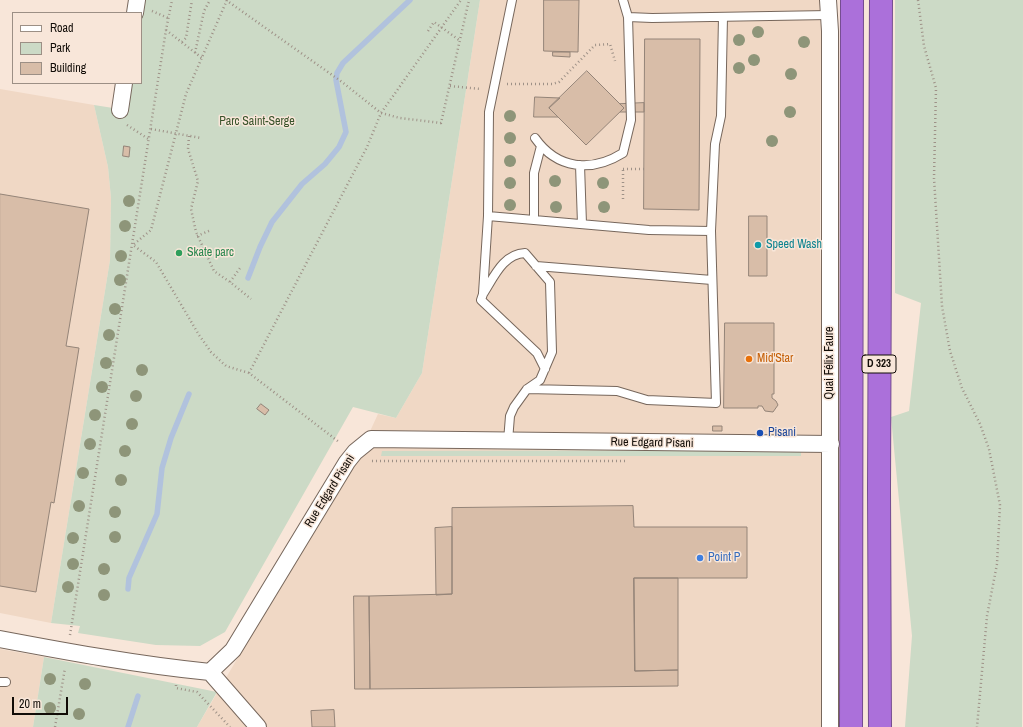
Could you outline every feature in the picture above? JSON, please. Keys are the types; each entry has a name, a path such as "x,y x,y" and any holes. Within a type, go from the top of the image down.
{"highway":[{"name":"Quai Félix Faure","path":"851,727 852,0"},
{"name":"D 323","path":"880,727 879,481 881,0"}],"street":[{"path":"135,12 137,0"},
{"name":"Quai Félix Faure","path":"829,7 831,444 830,727"},
{"path":"120,110 124,84"},
{"name":"Rue Edgard Pisani","path":"210,672 233,650 355,452 371,439 831,444"},
{"path":"0,639 178,669 210,672 258,727"}],"lane":[{"path":"512,0 489,112 488,216 483,294 481,300 537,353 545,369"},
{"path":"535,138 541,146 557,159 580,165 611,160 623,153 632,120 628,17 623,0"},
{"path":"628,17 723,17 829,7"},
{"path":"527,389 617,392 647,400 716,403 711,231 716,144 721,116 723,17"},
{"path":"534,220 534,173 541,146"},
{"path":"580,165 582,224"},
{"path":"488,216 649,230 711,231"},
{"path":"483,294 508,257 516,253 525,253 550,282 552,352 540,380 527,389 514,407 510,416 508,441"},
{"path":"536,266 712,280"}],"path":[{"path":"69,643 172,0"},
{"path":"182,42 186,38 192,0"},
{"path":"195,53 204,11 210,0"},
{"path":"133,245 151,230 186,94 226,0 342,82 381,113 400,118 442,123 469,0"},
{"path":"249,373 366,147 381,113 461,0"},
{"path":"918,0 924,46 936,88 934,178 942,306 950,351 962,388 980,424 989,449 1000,505 997,564 987,616 977,727"},
{"path":"428,31 434,22 459,40"},
{"path":"166,30 202,58"},
{"path":"450,86 479,90 494,86 552,84 559,82 595,45 610,44 616,67"},
{"path":"120,110 119,119 150,140"},
{"path":"151,129 201,138"},
{"path":"189,136 188,150 198,181 191,209 197,236 211,267 219,276 230,282 251,300"},
{"path":"623,153 623,199"},
{"path":"623,169 644,168"},
{"path":"197,236 212,230"},
{"path":"133,245 156,262 199,336 211,352 226,366 249,373 339,442"},
{"path":"230,282 240,268"},
{"path":"370,460 380,462 635,461"},
{"path":"55,727 66,664"},
{"path":"178,669 176,688 197,692 230,727"}],"shaded area":[{"path":"480,0 819,0 821,26 820,248 827,437 821,727 197,727 366,440 378,414 396,418 422,373"},
{"path":"0,89 94,105 108,167 111,198 110,260 51,623 0,613"},
{"path":"0,649 44,657 33,727 0,727"}],"green space":[{"name":"Parc Saint-Serge","path":"143,0 480,0 422,373 396,418 353,407 225,632 200,646 156,645 78,633 80,626 51,623 110,260 111,198 108,167 94,105 113,108 129,84 142,84 141,12"},
{"path":"895,0 1023,0 1022,727 905,727 912,636 891,417 909,411 921,303 895,293"},
{"path":"801,450 801,456 381,456 382,451"},
{"path":"44,657 217,692 197,727 33,727"}],"building":[{"path":"544,0 579,0 578,52 544,51"},
{"path":"645,39 700,39 699,210 644,209"},
{"path":"553,52 570,52 570,57 553,56"},
{"path":"587,71 624,108 586,145 549,108"},
{"path":"535,97 560,98 549,108 558,117 534,117"},
{"path":"644,103 644,112 620,112 624,108 620,104"},
{"path":"124,146 130,147 129,157 123,156"},
{"path":"0,194 89,209 66,346 79,348 54,503 51,502 36,592 0,586"},
{"name":"Speed Wash","path":"749,216 767,216 767,276 749,276"},
{"name":"Mid'Star","path":"725,323 774,323 774,394 772,394 772,398 778,405 773,412 765,411 762,406 758,406 758,408 724,408"},
{"path":"261,404 269,410 265,415 257,409"},
{"path":"713,426 722,426 722,431 713,431"},
{"path":"633,506 634,527 747,527 747,578 634,578 635,671 678,670 678,686 370,689 369,596 452,594 452,508"},
{"path":"452,527 452,594 436,595 435,528"},
{"path":"634,578 678,578 678,670 635,671"},
{"path":"354,596 369,596 370,689 355,689"},
{"path":"334,710 335,727 312,727 311,711"}],"waterway":[{"path":"248,278 272,222 302,184 325,164 339,147 346,132 336,80 337,73 343,63 410,0"},
{"path":"128,589 129,578 157,514 162,468 171,438 189,394"},
{"path":"128,727 138,696"}],"place":[{"name":"Speed Wash","path":"758,245"},
{"name":"Skate parc","path":"179,253"},
{"name":"Mid'Star","path":"749,359"},
{"name":"Pisani","path":"760,433"},
{"name":"Point P","path":"700,558"}]}
